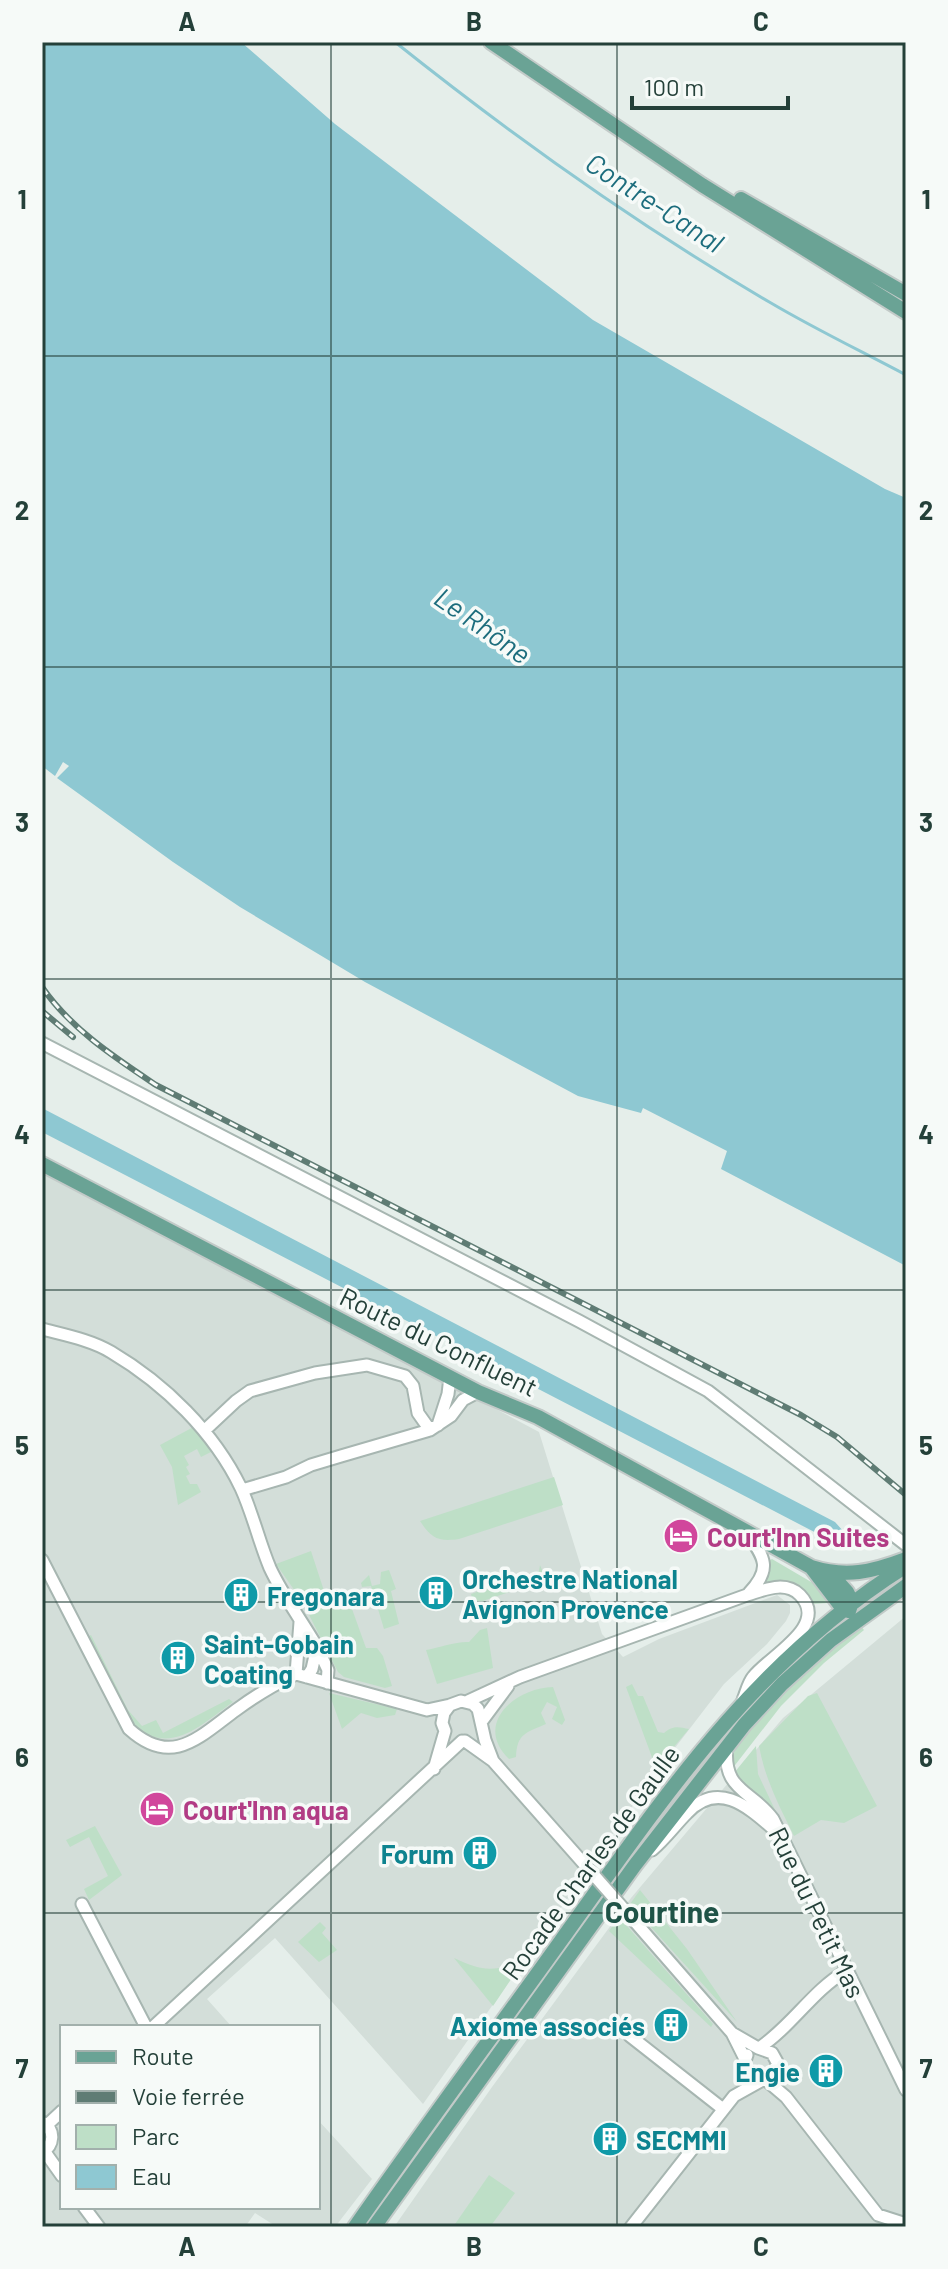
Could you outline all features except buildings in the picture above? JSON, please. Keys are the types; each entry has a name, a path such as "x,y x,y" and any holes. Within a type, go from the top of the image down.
{"main road":[{"path":"491,42 619,130 864,286 906,309"},
{"path":"619,130 906,294"},
{"name":"Route du Confluent","path":"42,1164 478,1392 538,1417 811,1567"},
{"path":"811,1567 829,1572 860,1573 906,1559"},
{"name":"Rocade Charles de Gaulle","path":"355,2227 640,1831 742,1702 798,1647 906,1566"},
{"path":"811,1567 848,1607 872,1610"},
{"path":"782,1684 804,1653 842,1622 848,1607 847,1592 829,1572"},
{"name":"Rocade Charles de Gaulle","path":"374,2227 635,1865 728,1744 782,1684 831,1640 906,1586"}],"street":[{"path":"42,1043 708,1391 906,1545"},
{"path":"42,1329 75,1337 110,1351 168,1395 205,1430 242,1490 271,1570 328,1670 327,1683"},
{"path":"205,1430 250,1391 315,1373 367,1365 405,1376 413,1386 418,1413 434,1428"},
{"path":"434,1428 448,1394 450,1377"},
{"path":"242,1490 286,1477 311,1465 434,1428 451,1416 463,1400 478,1392"},
{"path":"747,1532 763,1558 764,1569 761,1580 747,1595"},
{"path":"42,1560 129,1729 149,1744 169,1748 189,1744 261,1693 312,1669 317,1647"},
{"path":"302,1676 427,1710 468,1701 511,1682 747,1595 787,1587 801,1596 808,1610 804,1627 752,1677 742,1702"},
{"path":"300,1622 302,1676"},
{"path":"155,2025 464,1741 475,1737 511,1682"},
{"path":"468,1701 478,1709 493,1761"},
{"path":"434,1769 444,1713 450,1705"},
{"path":"427,1710 452,1738 464,1741 493,1761 585,1865 732,2033 751,2078 763,2080 786,2097 878,2221 906,2224"},
{"name":"Rue du Petit Mas","path":"728,1744 726,1764 736,1786 763,1805 773,1819 906,2090"},
{"path":"635,1865 664,1840 688,1811 701,1801 713,1798 728,1798 749,1808 779,1834"},
{"path":"82,1904 145,2025"},
{"path":"734,2096 752,2050 784,2030 805,2003 846,1971"},
{"path":"631,2227 734,2096 775,2073 775,2056 784,2030"},
{"path":"732,2033 775,2056"},
{"path":"630,2036 723,2109"},
{"path":"44,2123 52,2139 43,2153 60,2174"},
{"path":"86,2209 99,2227"}],"shaded area":[{"path":"42,1171 539,1432 602,1634 623,1657 659,1639 777,1595 790,1605 790,1613 767,1644 724,1684 658,1770 423,2104 275,1938 207,1999 230,2025 60,2025 60,2209 320,2209 320,2122 372,2179 335,2227 277,2227 255,2213 245,2227 42,2227"},
{"path":"906,1616 906,2227 394,2227 631,1898 783,1718"}],"green space":[{"path":"199,1424 213,1451 201,1457 197,1449 184,1456 190,1474 186,1476 190,1484 197,1484 201,1492 178,1505 172,1467 160,1445"},
{"path":"554,1477 563,1505 459,1539 436,1538 420,1521"},
{"path":"311,1551 327,1600 347,1595 366,1648 377,1648 383,1656 392,1686 385,1688 344,1677 338,1672 302,1601 276,1564"},
{"path":"772,1559 818,1586 829,1598 828,1603 812,1604 803,1591 792,1584 763,1587 768,1561"},
{"path":"540,1565 545,1577 539,1582 474,1604 471,1594 539,1571"},
{"path":"389,1570 396,1589 391,1591 399,1624 384,1629 371,1586 362,1587 361,1583 369,1575 372,1586 380,1584 381,1572"},
{"path":"860,1625 864,1630 824,1663 781,1706 732,1769 736,1744 772,1703"},
{"path":"487,1628 493,1668 437,1684 426,1650 469,1642 480,1630"},
{"path":"91,1635 128,1710 142,1726 156,1720 163,1733 229,1699 233,1702 185,1734 160,1738 147,1734 133,1725 86,1638"},
{"path":"769,1681 773,1685 616,1887 611,1880 694,1767"},
{"path":"632,1684 638,1696 643,1696 658,1732 664,1733 676,1727 689,1729 656,1768 626,1687"},
{"path":"553,1687 565,1720 562,1725 552,1719 557,1707 547,1702 541,1713 546,1724 524,1735 518,1743 516,1757 509,1759 499,1746 495,1733 503,1710 525,1694"},
{"path":"329,1693 397,1709 395,1715 377,1718 361,1713 342,1729"},
{"path":"817,1693 877,1806 844,1823 821,1820 794,1836 769,1781 759,1746 808,1696"},
{"path":"756,1746 758,1774 777,1814 743,1785 734,1773"},
{"path":"95,1826 122,1875 89,1900 84,1889 108,1876 89,1837 70,1847 66,1840"},
{"path":"640,1890 687,1949 737,2022 630,1904"},
{"path":"600,1895 604,1902 370,2227 362,2227"},
{"path":"619,1917 713,2024 711,2027 609,1931"},
{"path":"320,1922 326,1928 322,1933 337,1950 319,1962 298,1942"},
{"path":"534,1945 493,2006 454,1958 480,1968 502,1967 521,1962 518,1956"},
{"path":"489,2175 515,2193 490,2227 453,2227"}],"water":[{"name":"Le Rhône","path":"42,42 241,42 335,124 593,320 885,489 906,498 906,1266 721,1169 727,1151 643,1108 641,1113 578,1096 365,982 240,907 57,778 69,766 63,762 55,776 42,766"},
{"path":"42,1108 835,1522 853,1536 850,1545 841,1545 826,1538 42,1132"}],"waterway":[{"name":"Contre-Canal","path":"395,42 485,112 625,212 788,313 906,375"}],"railway":[{"path":"42,987 80,1029 156,1085 801,1415 837,1437 906,1495"},
{"path":"42,1011 73,1037"}],"place":[{"name":"Court'Inn Suites","path":"681,1536"},
{"name":"Orchestre National Avignon Provence","path":"436,1593"},
{"name":"Fregonara","path":"241,1595"},
{"name":"Saint-Gobain Coating","path":"178,1658"},
{"name":"Court'Inn aqua","path":"157,1809"},
{"name":"Forum","path":"480,1853"},
{"name":"Axiome associés","path":"671,2025"},
{"name":"Engie","path":"826,2071"},
{"name":"SECMMI","path":"610,2139"}],"district":[{"name":"Courtine","path":"662,1911"}]}
